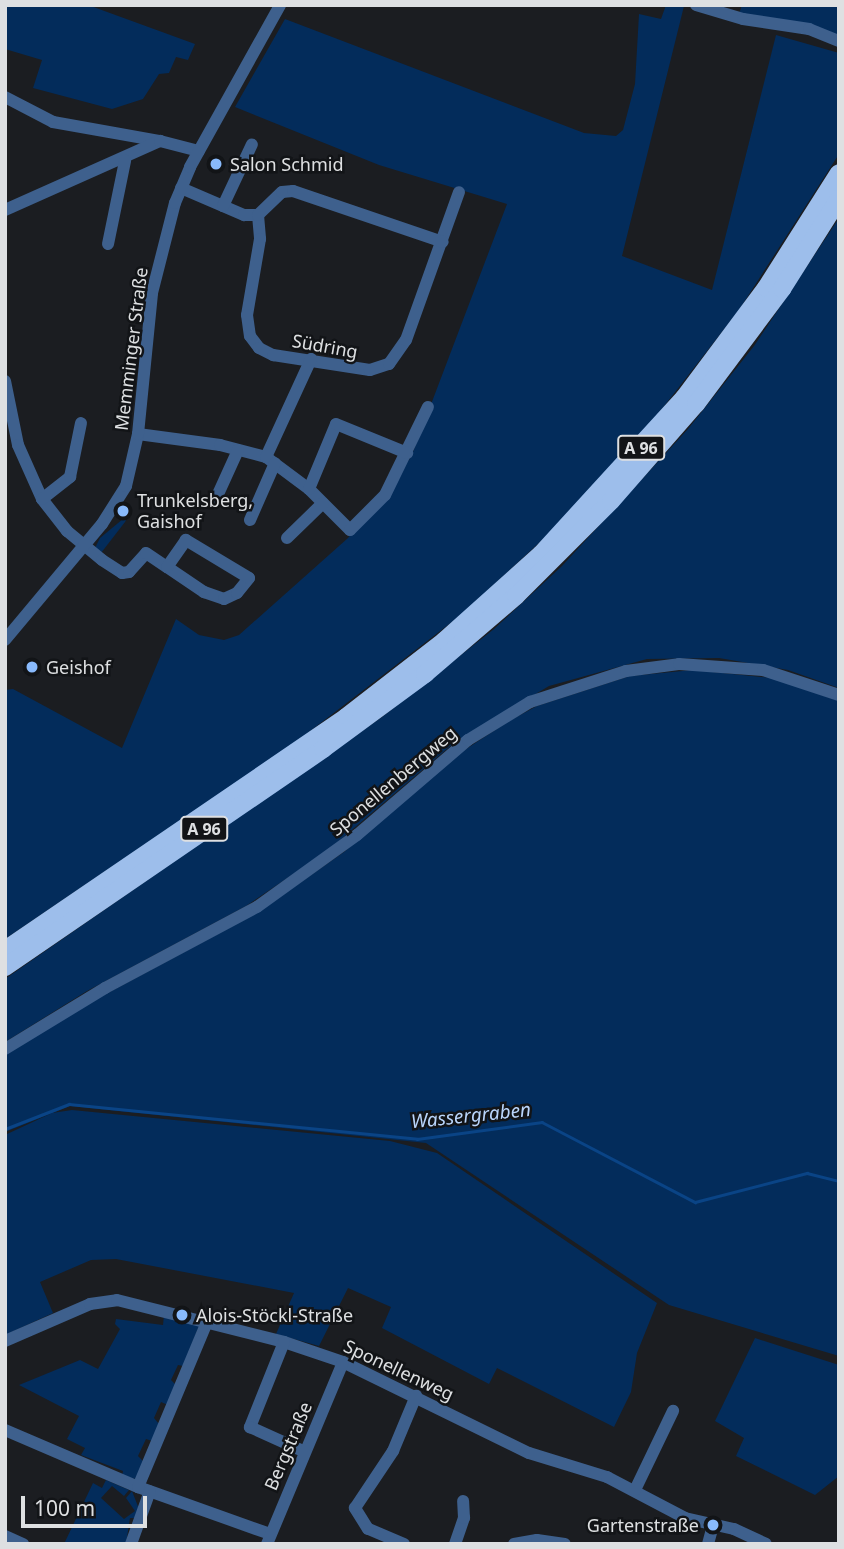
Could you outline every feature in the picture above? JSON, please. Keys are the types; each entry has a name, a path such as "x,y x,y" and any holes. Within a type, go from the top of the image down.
{"highway":[{"name":"A 96","path":"5,950 346,717 444,640 541,554 692,388 774,276 839,173"},
{"name":"A 96","path":"5,967 323,750 425,674 516,596 611,501 696,404 782,289 839,199"}],"street":[{"name":"Memminger Straße","path":"5,640 85,546 126,486 138,434 152,293 181,188 280,5"},
{"path":"696,5 743,19 809,29 839,41"},
{"path":"5,97 53,122 160,141 199,151"},
{"path":"5,210 125,161 160,141"},
{"path":"223,206 252,144"},
{"path":"108,244 125,161"},
{"path":"181,188 244,215 258,215 282,192 293,191 443,242"},
{"name":"Südring","path":"258,215 260,239 247,315 250,336 273,355 311,359 356,370 388,364 406,340 459,192"},
{"path":"250,520 270,460 311,359"},
{"path":"5,381 12,446 42,499 85,546 122,573 129,572 146,553 204,592 224,599 237,593 249,578 186,540 167,567"},
{"path":"138,434 238,450 270,460 309,489 349,530 385,495 428,407"},
{"path":"42,499 70,477 82,423"},
{"path":"309,489 337,424 407,453"},
{"path":"214,503 238,450"},
{"path":"287,538 323,503"},
{"name":"Sponellenbergweg","path":"5,1049 105,988 257,907 357,835 468,740 530,702 626,671 679,664 763,670 839,695"},
{"name":"Sponellenweg","path":"5,1341 96,1302 127,1301 284,1342 343,1362 529,1453 635,1490 685,1517 766,1544"},
{"path":"131,1544 144,1489 207,1322"},
{"path":"284,1342 250,1427 305,1451"},
{"name":"Bergstraße","path":"268,1539 343,1362"},
{"path":"404,1544 368,1529 355,1508 393,1451 416,1396"},
{"path":"635,1490 673,1411"},
{"path":"5,1430 268,1539"},
{"path":"455,1544 464,1518 463,1501"},
{"path":"708,1544 713,1525"},
{"path":"5,1536 23,1544"},
{"path":"521,1543 565,1544"}],"shaded area":[{"path":"5,5 88,5 195,44 188,60 176,57 169,73 159,74 143,99 112,109 33,88 42,60 5,49"},
{"path":"666,5 684,6 622,256 712,290 776,35 839,53 839,154 739,310 651,423 553,530 461,615 296,742 5,939 5,690 13,689 122,748 176,619 199,635 224,640 239,635 348,538 411,457 507,204 379,165 235,107 285,19 584,133 616,136 623,130 635,84 639,14 661,19"},
{"path":"742,5 839,5 839,36 739,14"},
{"path":"839,218 839,688 788,670 719,658 647,659 549,686 454,743 326,852 246,906 87,991 5,1042 5,979 382,717 494,629 562,566 688,429 754,346"},
{"path":"129,514 101,553 95,548 100,538"},
{"path":"693,670 772,678 839,701 839,1356 669,1305 426,1143 70,1106 5,1132 5,1055 63,1017 255,914 344,852 460,753 509,721 537,706 630,676"},
{"path":"72,1110 390,1141 437,1153 657,1303 637,1353 631,1392 614,1427 497,1368 489,1384 382,1328 391,1307 348,1288 319,1346 276,1334 294,1293 116,1259 91,1260 40,1282 53,1313 5,1335 5,1135 52,1113"},
{"path":"164,1315 199,1326 183,1366 178,1365 171,1380 176,1385 168,1405 161,1402 154,1418 159,1424 152,1441 146,1439 138,1456 144,1462 136,1479 122,1477 123,1471 81,1455 85,1448 67,1439 79,1416 19,1385 80,1360 98,1369 120,1329 115,1324 116,1319 163,1325"},
{"path":"755,1338 839,1365 839,1476 815,1495 736,1456 744,1438 715,1421"},
{"path":"106,1480 129,1490 124,1496 112,1486 101,1498 124,1519 135,1511 126,1498 132,1491 139,1509 135,1518 130,1518 126,1544 64,1544 93,1483 102,1488"}],"waterway":[{"name":"Wassergraben","path":"5,1129 69,1104 417,1139 542,1122 695,1202 807,1173 839,1181"}],"place":[{"name":"Salon Schmid","path":"216,164"},
{"name":"Trunkelsberg, Gaishof","path":"123,511"},
{"name":"Geishof","path":"32,667"},
{"name":"Alois-Stöckl-Straße","path":"182,1315"},
{"name":"Gartenstraße","path":"713,1525"}]}
